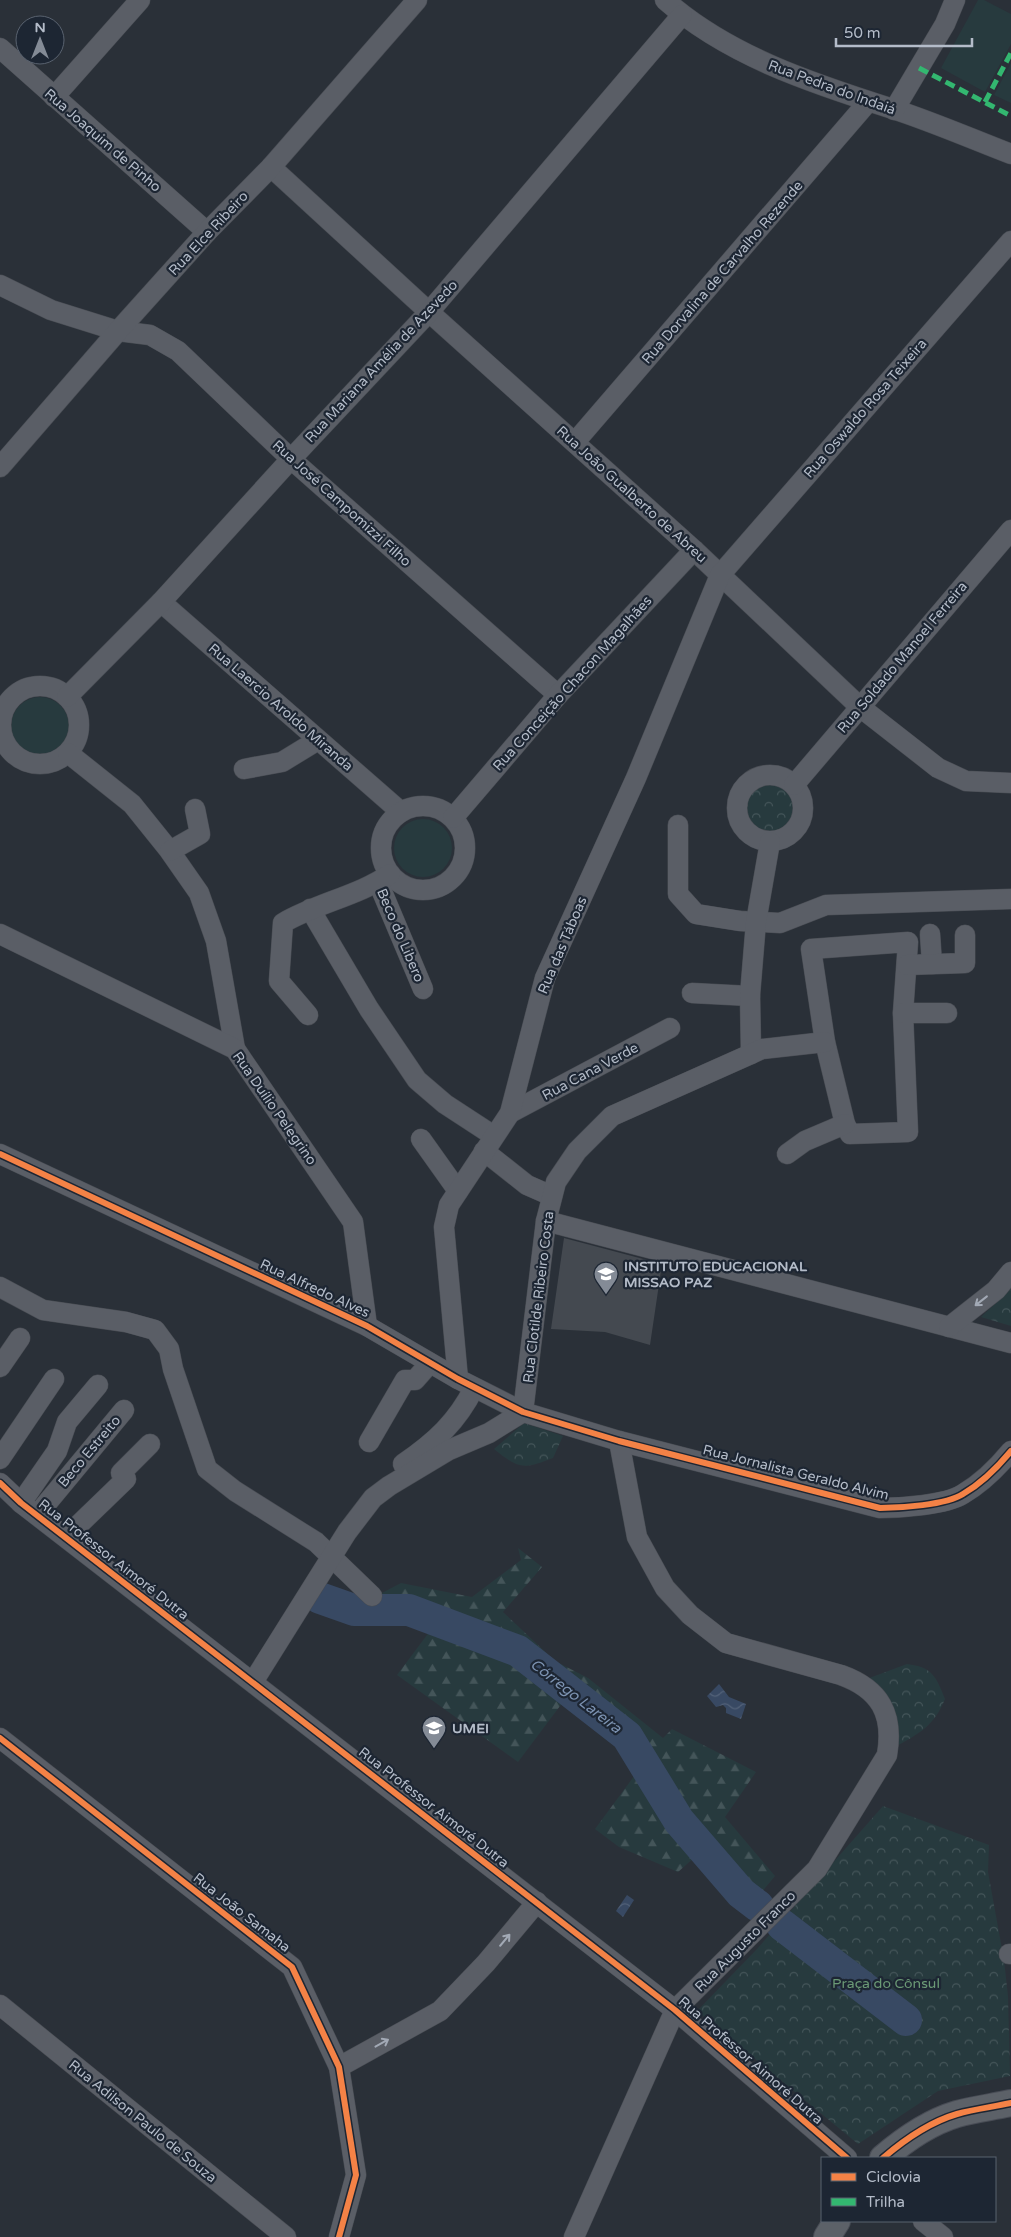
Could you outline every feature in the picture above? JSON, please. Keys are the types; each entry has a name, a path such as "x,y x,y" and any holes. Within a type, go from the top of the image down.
{"main road":[{"path":"884,2157 902,2142 949,2118 1011,2103"},
{"path":"827,2237 836,2222"}],"street":[{"path":"54,97 140,0"},
{"name":"Rua Elce Ribeiro","path":"0,467 207,232 271,167 416,0"},
{"name":"Rua Pedra do Indaiá","path":"665,0 682,15 741,53 1011,154"},
{"path":"894,110 945,24 955,0"},
{"name":"Rua Mariana Amélia de Azevedo","path":"68,697 161,602 291,459 429,312 682,15"},
{"name":"Rua Joaquim de Pinho","path":"0,48 207,232"},
{"name":"Rua Dorvalina de Carvalho Rezende","path":"575,442 868,102"},
{"name":"Rua João Gualberto de Abreu","path":"271,167 694,550 860,707 938,768 966,781 1011,784"},
{"name":"Rua Oswaldo Rosa Teixeira","path":"720,575 1011,241"},
{"name":"Rua José Campomizzi Filho","path":"0,285 51,310 118,331 150,335 178,350 291,459 558,695"},
{"name":"Rua Soldado Manoel Ferreira","path":"794,785 1011,530"},
{"name":"Rua Conceição Chacon Magalhães","path":"453,818 558,695 694,550"},
{"name":"Rua das Táboas","path":"466,1383 444,1227 449,1205 510,1114 545,978 636,778 720,575"},
{"name":"Rua Laercio Aroldo Miranda","path":"161,602 400,812"},
{"path":"43,686 56,690 68,697 75,707 79,718 79,731 76,743 68,753 58,760 46,764 33,764 12,752 4,741 1,728 8,702 18,693 30,688 43,686"},
{"path":"244,769 282,762 318,740"},
{"path":"68,753 132,804 170,851 198,893 216,941 235,1049"},
{"path":"764,775 775,775 785,778 801,794 804,805 803,816 799,826 791,835 782,840 770,842 759,840 749,835 742,827 737,811 739,795 745,786 753,779 764,775"},
{"path":"308,1016 279,981 283,923 310,909 384,878 413,888 426,890 440,886 451,879 462,862 465,842 461,829 453,818 442,810 428,806 414,806 400,812 386,828 380,848 384,878"},
{"path":"170,851 200,834 195,809"},
{"path":"678,825 678,894 696,914 756,922 780,923 826,904 1011,899"},
{"path":"750,1054 750,996 756,922 770,842"},
{"name":"Beco do Libero","path":"384,878 423,989"},
{"path":"310,909 369,1009 417,1080 489,1144 527,1184 552,1196"},
{"name":"Rua Duílio Pelegrino","path":"0,934 235,1049 353,1222 366,1326"},
{"path":"930,934 932,964"},
{"path":"907,965 965,963 965,935"},
{"path":"908,942 903,1013 908,1132 850,1134 845,1124 825,1042 811,949 908,942"},
{"path":"692,993 750,996"},
{"path":"903,1013 947,1013"},
{"name":"Rua Cana Verde","path":"510,1114 670,1028"},
{"name":"Rua Clotilde Ribeiro Costa","path":"523,1412 546,1221 556,1182 577,1151 612,1116 750,1054 762,1049 825,1042"},
{"path":"787,1154 805,1141 845,1124"},
{"path":"421,1140 458,1191"},
{"name":"Rua Alfredo Alves","path":"0,1154 366,1326 466,1383 523,1412 619,1441"},
{"path":"546,1221 1011,1343"},
{"path":"949,1327 996,1290 1011,1272"},
{"path":"0,1287 43,1310 126,1322 155,1330 169,1349 173,1369 206,1469 235,1492 327,1551 372,1596"},
{"path":"0,1367 20,1338"},
{"path":"369,1442 405,1380 415,1380 430,1363"},
{"path":"0,1459 54,1379"},
{"path":"253,1682 327,1551 374,1485 426,1448 451,1425 455,1416 466,1405 466,1383"},
{"path":"21,1503 57,1451 67,1422 98,1385"},
{"name":"Beco Estreito","path":"36,1515 124,1410"},
{"path":"327,1551 373,1498 388,1486 449,1450 489,1433 523,1412"},
{"name":"Rua Jornalista Geraldo Alvim","path":"619,1441 880,1508 906,1508 962,1496 994,1472 1011,1450"},
{"name":"Rua Augusto Franco","path":"574,2237 675,2010 817,1869 887,1755 889,1730 882,1704 873,1692 856,1680 726,1643 690,1616 665,1588 637,1537 619,1441"},
{"path":"66,1537 126,1479 121,1473 150,1444"},
{"name":"Rua Professor Aimoré Dutra","path":"0,1483 36,1515 675,2010 846,2157"},
{"name":"Rua João Samaha","path":"0,1738 292,1967 339,2067 356,2175 339,2237"},
{"path":"339,2067 440,2011 486,1963 537,1902"},
{"name":"Rua Adilson Paulo de Souza","path":"0,2005 286,2237"},
{"path":"924,2222 943,2237"}],"green space":[{"path":"978,0 984,0 1011,14 1011,44 985,92 941,68"},
{"path":"1011,63 1011,103 994,95"},
{"path":"34,697 46,697 61,705 69,720 69,732 61,747 46,755 34,755 19,747 11,732 11,720 19,705"},
{"path":"770,781 780,783 789,789 795,798 797,808 795,818 789,827 780,833 770,835 760,833 751,827 745,818 743,808 745,798 751,789 760,783"},
{"path":"417,819 429,819 439,823 448,832 452,854 444,869 429,877 417,877 407,873 398,864 394,854 394,842 398,832 407,823"},
{"path":"1011,1289 1011,1326 981,1317"},
{"path":"524,1423 563,1436 553,1458 521,1466 509,1461 494,1449"},
{"path":"518,1548 542,1567 503,1612 555,1661 588,1678 663,1738 672,1729 756,1772 725,1817 775,1876 751,1905 695,1857 678,1872 619,1847 595,1829 646,1760 570,1700 563,1702 518,1762 397,1675 433,1627 384,1619 361,1604 401,1583 472,1597 521,1560"},
{"path":"907,1664 928,1670 939,1684 945,1699 936,1716 925,1728 895,1747 864,1680"},
{"name":"Praça do Cônsul","path":"883,1806 989,1845 988,1872 1004,1960 1008,1996 1010,2076 938,2091 858,2144 697,2011 757,1949"}],"water":[{"path":"719,1684 729,1697 746,1704 741,1719 726,1713 726,1708 723,1705 716,1707 707,1696"},
{"path":"627,1895 634,1900 623,1917 616,1911"}],"building":[{"name":"INSTITUTO EDUCACIONAL MISSAO PAZ","path":"564,1238 662,1264 650,1345 605,1332 551,1329"}],"waterway":[{"name":"Córrego Lareira","path":"320,1598 354,1610 409,1610 518,1651 627,1736 679,1821 741,1893 758,1906"},
{"name":"Córrego Lareira","path":"782,1925 906,2020"}],"marked path":[{"path":"985,102 1011,53"},
{"path":"919,68 1011,116"}],"cycle path":[{"path":"0,1154 367,1326 458,1379 523,1412 619,1441 880,1508 923,1505 955,1498 983,1480 1011,1451"},
{"path":"0,1483 21,1503 675,2010 846,2157"},
{"path":"0,1738 292,1967 339,2067 356,2175 339,2237"},
{"path":"884,2157 918,2132 947,2117 1011,2103"}],"place":[{"name":"INSTITUTO EDUCACIONAL MISSAO PAZ","path":"606,1295"},
{"name":"UMEI","path":"434,1749"}]}
